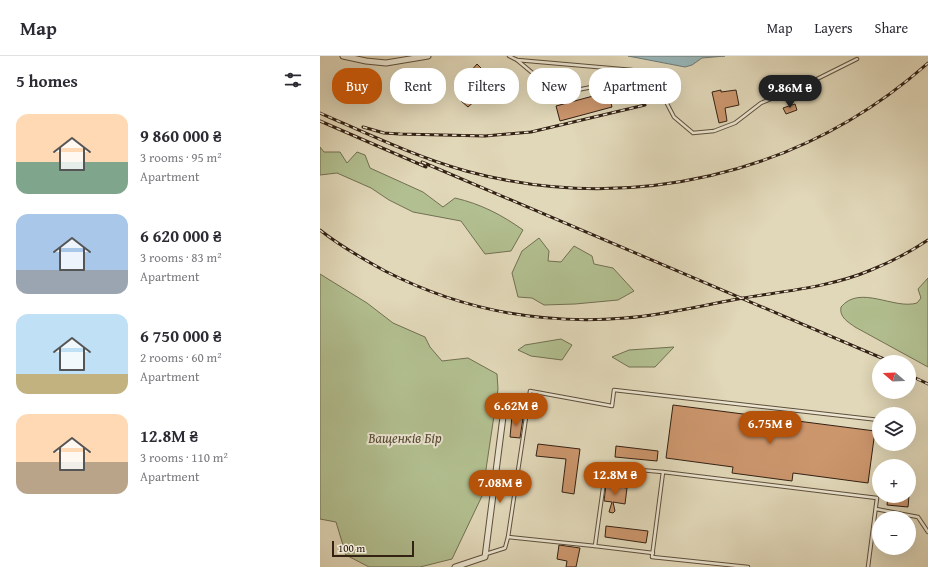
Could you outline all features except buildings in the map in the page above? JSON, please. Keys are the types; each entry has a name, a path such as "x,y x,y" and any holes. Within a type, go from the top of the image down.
{"street":[{"path":"344,56 366,61 386,63 428,56"},
{"path":"455,567 485,557 504,409"}],"lane":[{"path":"509,56 517,60 554,91 572,91 589,88"},
{"path":"517,60 632,70 640,73 647,78 663,96 674,117 693,133 714,131 735,123 761,103 805,85 857,59"},
{"path":"485,554 505,548 508,537 530,391 612,406 614,390 872,419"},
{"path":"595,546 606,467 663,472 878,498 868,567"},
{"path":"663,472 652,557 748,567"},
{"path":"876,509 918,517 928,532"},
{"path":"508,537 653,553"}],"green space":[{"path":"320,147 324,152 340,152 347,163 357,152 365,155 370,168 423,192 443,207 455,198 465,200 491,211 523,230 511,251 485,254 461,221 413,212 389,200 371,188 337,173 320,175"},
{"path":"539,238 549,251 548,261 561,262 574,246 592,256 594,264 613,268 634,291 618,300 575,304 544,305 532,298 518,297 512,273 522,251"},
{"name":"Ващенків Бір","path":"320,274 367,303 393,323 425,337 430,347 442,361 468,358 497,374 498,389 482,496 452,559 420,567 369,567 346,555 336,522 320,519"},
{"path":"928,278 928,367 916,360 916,355 906,355 855,327 841,314 841,307 849,301 858,298 867,297 908,304 917,303 921,298 918,289"},
{"path":"561,339 572,345 562,360 531,356 518,350 525,345"},
{"path":"674,347 655,367 629,367 612,357 629,350"}],"water":[{"path":"628,56 725,56 702,58 692,65 685,67"}],"railway":[{"path":"320,113 410,152 466,171 527,184 589,188 651,186 711,176 769,158 826,133 879,102 928,63"},
{"path":"363,127 384,133 485,136 531,132 645,105"},
{"path":"320,121 426,167"},
{"path":"422,162 875,355"},
{"path":"320,230 344,247 385,271 414,285 443,296 502,312 562,319 593,320 640,317 840,281 878,267 914,249 928,240"},
{"path":"916,378 928,384"}]}
